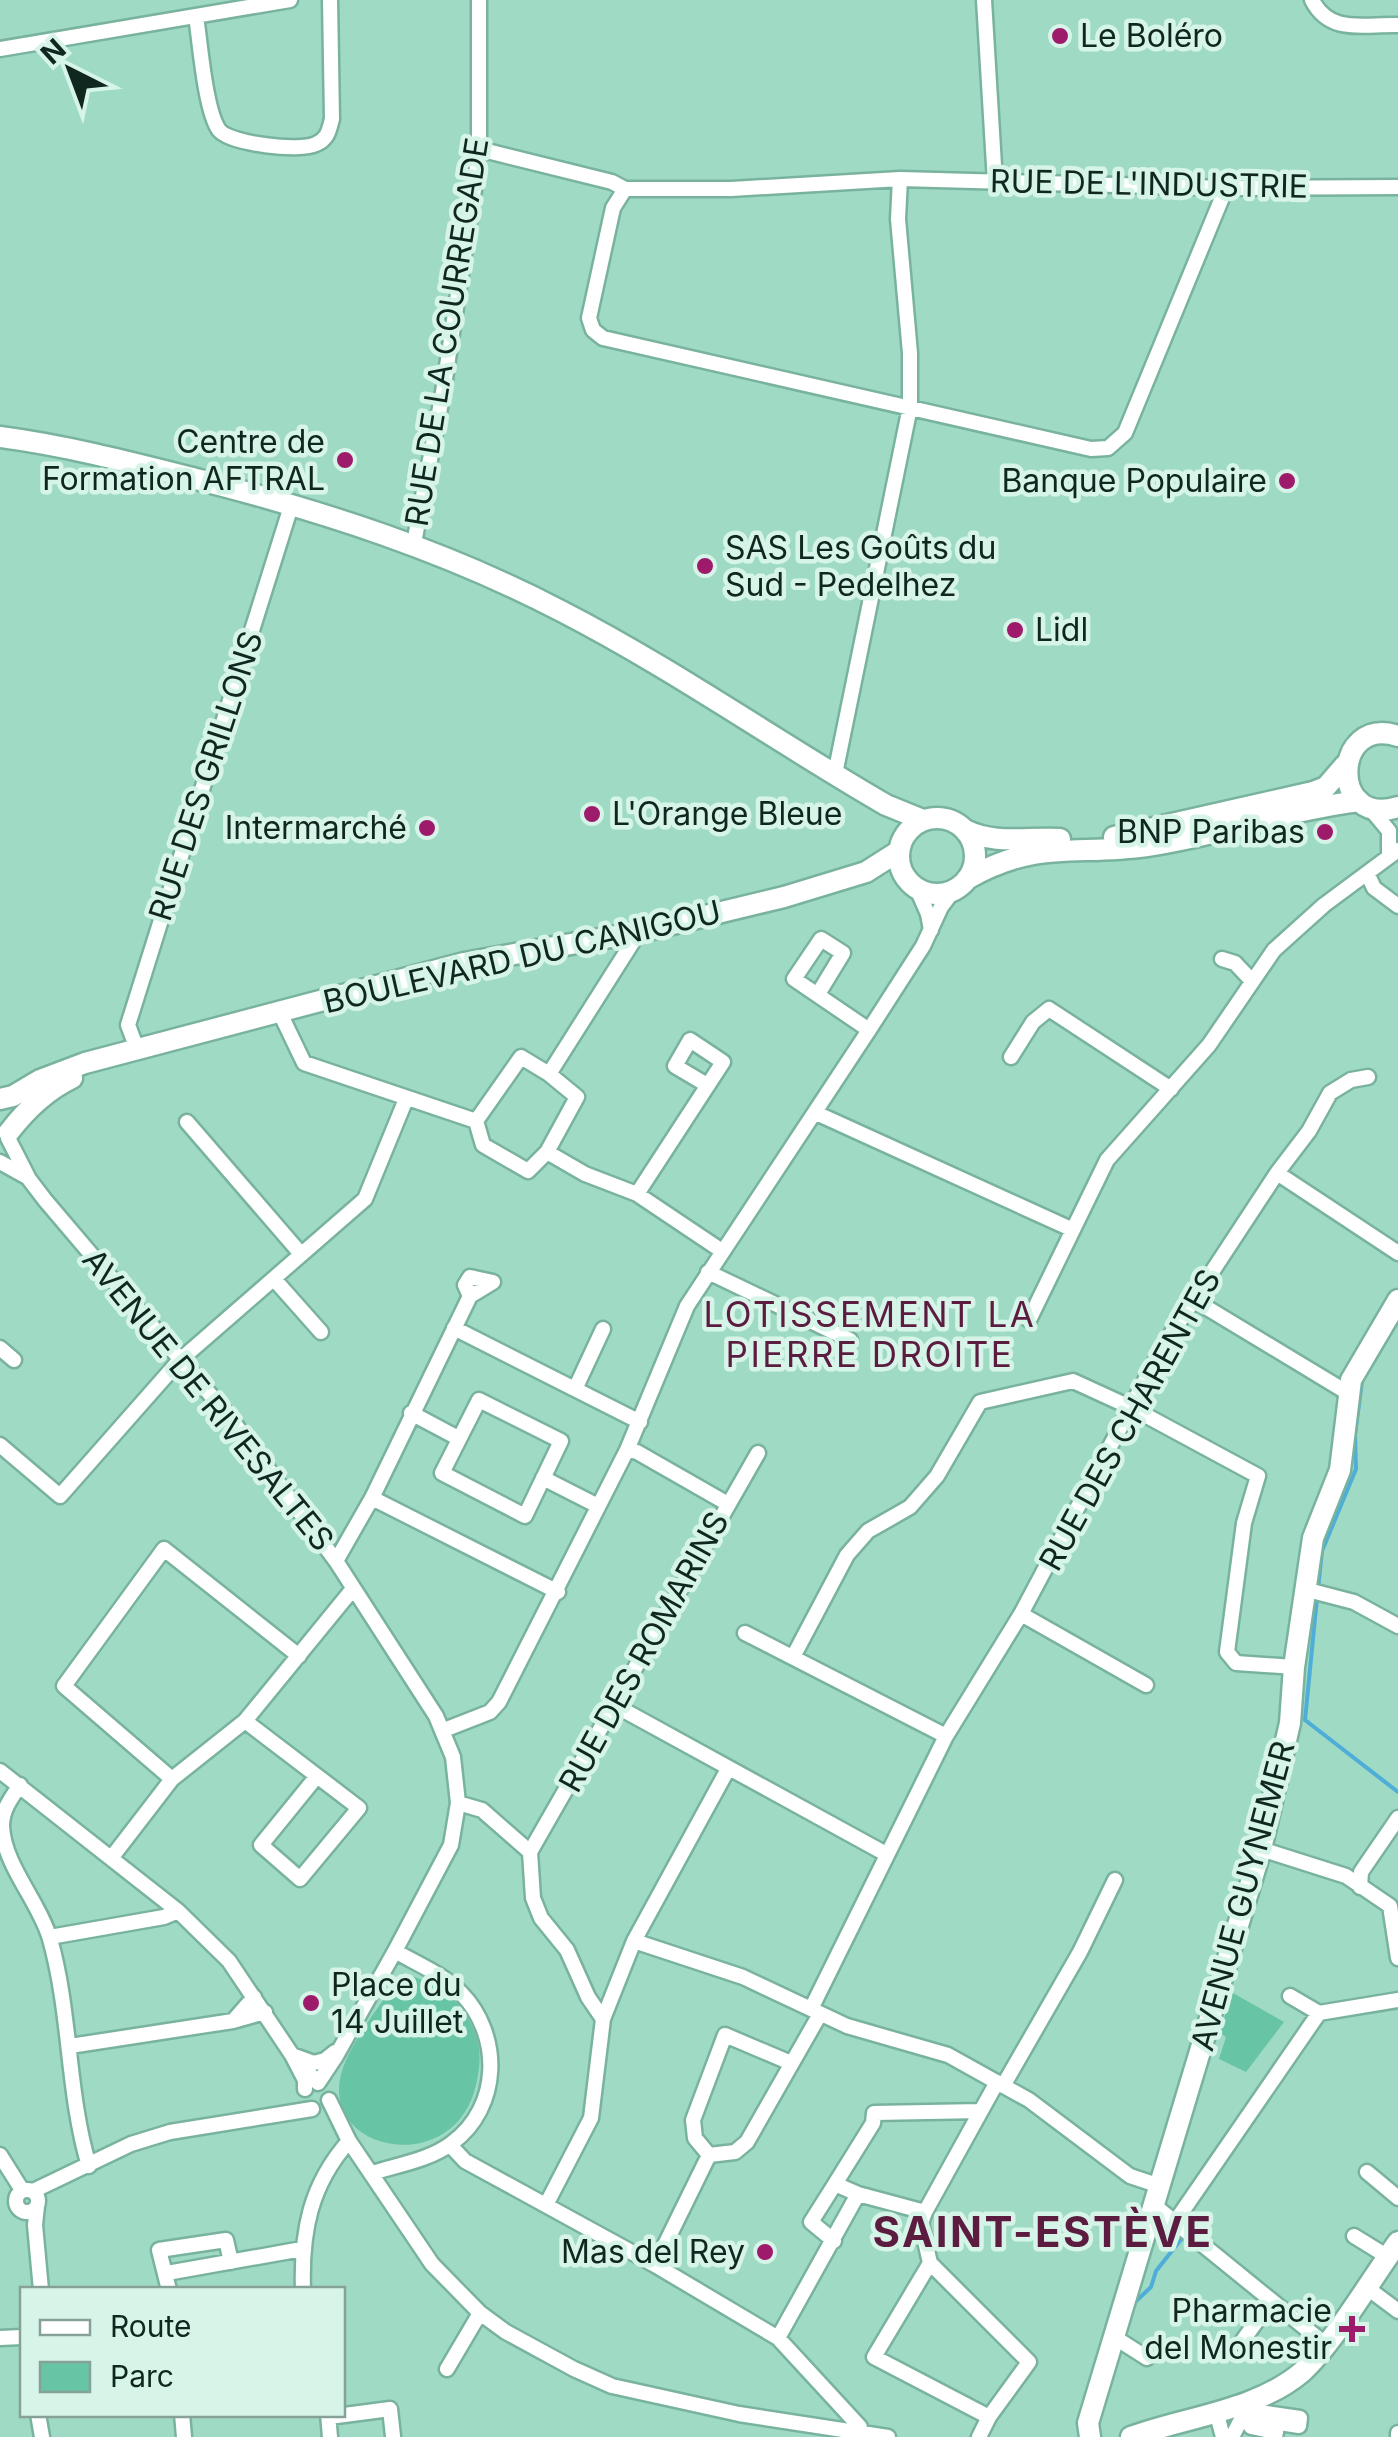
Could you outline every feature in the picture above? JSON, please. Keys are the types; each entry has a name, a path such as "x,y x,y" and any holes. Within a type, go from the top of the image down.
{"main road":[{"path":"0,438 92,452 292,503 414,543 591,627 680,676 886,806 923,820 945,818 982,839 1121,836 1313,792 1326,786 1346,765 1357,745 1374,734 1398,736"},
{"path":"1346,765 1350,789 1364,804"},
{"path":"866,872 885,872 941,894 1005,860 1032,852 1149,846 1364,804 1388,810 1398,807"},
{"path":"886,806 895,820 899,862 913,886"},
{"path":"900,845 923,820"},
{"path":"960,885 975,854 965,830"},
{"name":"BOULEVARD DU CANIGOU","path":"0,1099 85,1063 464,964 639,932 784,898 866,872 900,845"},
{"name":"BOULEVARD DU CANIGOU","path":"6,1141 22,1115 56,1086 128,1052"},
{"path":"0,1108 8,1123 6,1141"},
{"name":"AVENUE GUYNEMER","path":"1090,2437 1088,2423 1232,1970 1290,1722 1294,1667 1313,1591 1313,1538 1340,1470 1351,1380 1398,1300"},
{"path":"1130,2437 1216,2411 1237,2422 1298,2375 1393,2250"}],"street":[{"path":"0,49 290,0"},
{"path":"196,16 212,118 222,134 235,141 304,147 318,144 328,135 332,119 330,0"},
{"name":"RUE DE LA COURREGADE","path":"414,543 443,392 479,149 479,0"},
{"path":"984,0 996,182"},
{"path":"1312,0 1322,18 1333,24 1398,26"},
{"name":"RUE DE L'INDUSTRIE","path":"479,149 612,182 625,189 900,180 1226,188 1398,187"},
{"path":"835,774 910,407 910,353 898,219 900,180"},
{"path":"625,189 613,208 589,318 593,330 603,338 1091,450 1108,448 1125,433 1226,188"},
{"name":"RUE DES GRILLONS","path":"128,1052 128,1024 292,503"},
{"path":"1029,1320 1107,1160 1208,1045 1274,950 1324,905 1394,853 1389,831 1364,804"},
{"path":"1367,873 1374,888 1398,906"},
{"path":"444,1730 490,1712 499,1702 558,1592 570,1560 640,1422 687,1306 869,1030 931,931 941,906 960,885"},
{"path":"913,886 928,914 931,931"},
{"path":"550,1074 639,932"},
{"path":"1222,959 1235,963 1252,982"},
{"path":"818,994 869,1030"},
{"path":"1011,1057 1033,1022 1050,1009 1171,1090"},
{"path":"280,1013 304,1063 476,1121"},
{"path":"521,1057 550,1074 576,1097 547,1152 528,1170 483,1145 476,1121 521,1057"},
{"name":"RUE DES CHARENTES","path":"709,2155 735,2152 747,2142 791,2063 886,1854 946,1736 1021,1614 1164,1344 1276,1172 1310,1131 1330,1093 1351,1080 1368,1077"},
{"path":"638,1194 708,1085"},
{"path":"0,1445 60,1496 179,1361 365,1198 406,1099"},
{"path":"816,1113 1072,1230"},
{"path":"187,1122 301,1254"},
{"name":"AVENUE DE RIVESALTES","path":"6,1141 30,1179 231,1419 336,1562 444,1730 457,1777 458,1803 450,1845 316,2097"},
{"path":"547,1152 585,1174 638,1194 722,1250"},
{"name":"AVENUE DE RIVESALTES","path":"0,1162 30,1179"},
{"path":"1276,1172 1398,1253"},
{"path":"708,1272 850,1340"},
{"path":"274,1279 321,1332"},
{"path":"336,1562 372,1498 470,1296"},
{"path":"1194,1300 1348,1393"},
{"path":"454,1328 576,1386 640,1422"},
{"path":"576,1386 603,1329"},
{"path":"0,1348 14,1360"},
{"path":"793,1657 846,1555 868,1531 910,1507 937,1476 980,1402 1073,1381 1258,1476 1244,1523 1227,1652 1236,1662 1294,1667"},
{"path":"479,1400 561,1442 544,1478 525,1516 442,1473 479,1400"},
{"path":"411,1413 458,1438"},
{"path":"626,1450 637,1452 728,1504"},
{"name":"RUE DES ROMARINS","path":"530,1852 758,1452"},
{"path":"544,1478 598,1506"},
{"path":"372,1498 558,1592"},
{"path":"172,1779 64,1686 164,1549 299,1656"},
{"path":"112,1856 172,1779 245,1721 352,1590"},
{"path":"1313,1591 1354,1602 1398,1626"},
{"path":"1021,1614 1146,1685"},
{"path":"745,1633 946,1736"},
{"path":"616,1706 886,1854"},
{"path":"245,1721 359,1808 300,1878 261,1845 317,1776"},
{"path":"546,2204 591,2118 603,2018 634,1941 728,1769"},
{"path":"0,1770 178,1911 229,1961 316,2097 432,2264 480,2313 540,2352 612,2386 739,2414 888,2437"},
{"path":"20,1785 5,1808 4,1834 50,1937 88,2166"},
{"path":"458,1803 482,1810 530,1852 533,1898 540,1918 567,1950 588,1997 603,2018"},
{"path":"1360,1887 1361,1872 1398,1818"},
{"path":"1261,1849 1346,1876 1390,1906 1398,1958"},
{"path":"979,2437 988,2416 1030,2362 930,2262 921,2224 981,2111 1080,1952 1115,1880"},
{"path":"140,1921 155,1892"},
{"path":"50,1937 164,1918 178,1911"},
{"path":"634,1941 742,1977 848,2026 948,2054 1029,2100 1158,2196 1175,2222 1325,2344"},
{"path":"372,2173 450,2145 465,2132 490,2085 492,2064 487,2034 476,2012 442,1977 395,1951"},
{"path":"1290,1996 1318,2013 1398,2000"},
{"path":"233,2021 254,1997"},
{"path":"70,2046 233,2021 265,2012"},
{"path":"1175,2222 1318,2013"},
{"path":"655,2266 709,2155 696,2138 693,2120 724,2035 791,2063"},
{"path":"292,2054 314,2062 338,2052"},
{"path":"1,2211 27,2201 131,2144 170,2132 273,2115 316,2097"},
{"path":"834,2242 811,2222 873,2122 874,2113 981,2111"},
{"path":"303,2287 302,2248 317,2186 349,2141"},
{"path":"450,2145 464,2161 778,2338 860,2427 851,2434"},
{"path":"0,2155 27,2201 35,2225 41,2287"},
{"path":"1368,2172 1398,2198"},
{"path":"835,2184 925,2212"},
{"path":"778,2338 858,2194"},
{"path":"0,2200 27,2201"},
{"path":"1354,2236 1393,2250"},
{"path":"168,2287 160,2250 226,2240 231,2262"},
{"path":"167,2273 302,2248"},
{"path":"930,2262 874,2357 988,2416"},
{"path":"1366,2287 1398,2311"},
{"path":"1241,2343 1272,2301"},
{"path":"447,2369 480,2313"},
{"path":"1114,2338 1147,2358"},
{"path":"1258,2435 1237,2422 1254,2406 1260,2412 1300,2418 1299,2426 1252,2420 1251,2428 1276,2432 1275,2437"},
{"path":"345,2414 390,2409 394,2436"},
{"path":"1216,2411 1223,2437"}],"green space":[{"path":"402,1973 447,1993 469,2020 479,2046 476,2085 463,2115 443,2134 418,2144 392,2144 368,2136 349,2121 340,2099 347,2059"},
{"path":"1233,1993 1284,2022 1246,2072 1219,2059 1226,2037 1219,2032"}],"waterway":[{"path":"1318,1589 1322,1551 1356,1469 1355,1435 1362,1381 1398,1320"},
{"path":"1317,1598 1305,1720 1398,1792"},
{"path":"1133,2304 1151,2287 1156,2271 1183,2237"}],"place":[{"name":"Le Boléro","path":"1060,36"},
{"name":"Centre de Formation AFTRAL","path":"345,460"},
{"name":"Banque Populaire","path":"1287,481"},
{"name":"SAS Les Goûts du Sud - Pedelhez","path":"705,566"},
{"name":"Lidl","path":"1015,630"},
{"name":"L'Orange Bleue","path":"592,814"},
{"name":"Intermarché","path":"427,828"},
{"name":"BNP Paribas","path":"1325,832"},
{"name":"Place du 14 Juillet","path":"311,2003"},
{"name":"Mas del Rey","path":"765,2252"},
{"name":"Pharmacie del Monestir","path":"1352,2329"}],"district":[{"name":"LOTISSEMENT LA PIERRE DROITE","path":"870,1335"},
{"name":"SAINT-ESTÈVE","path":"1043,2232"}]}
